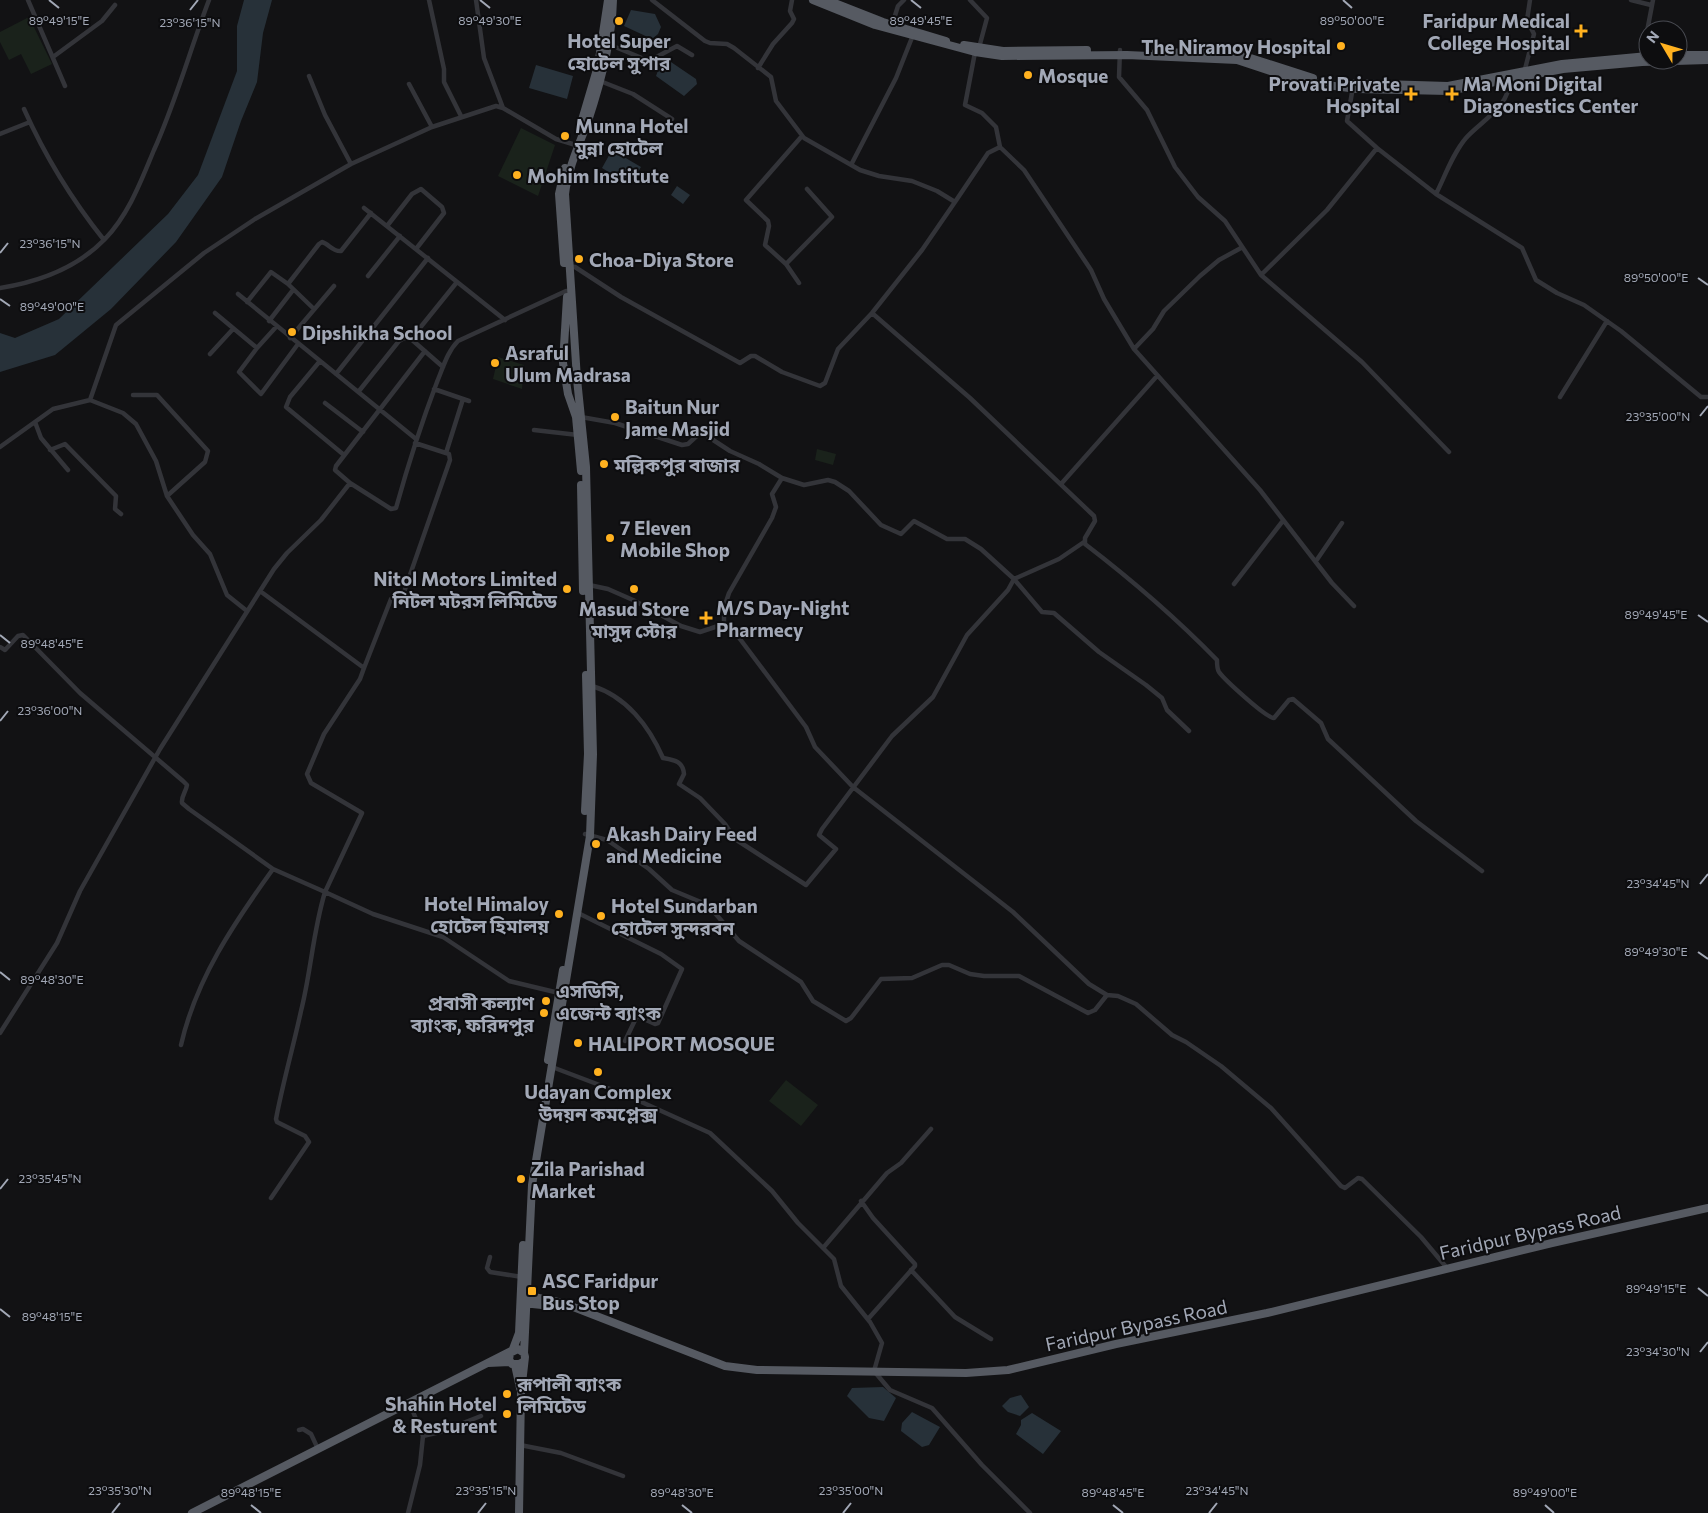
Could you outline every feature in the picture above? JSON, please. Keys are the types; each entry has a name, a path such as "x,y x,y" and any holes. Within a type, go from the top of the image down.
{"highway":[{"path":"577,145 598,66 608,0"},
{"path":"579,431 582,417 558,194 562,174 577,145 600,80 608,44 614,0"},
{"path":"813,0 913,34 976,50 1193,56 1238,54 1306,77 1353,86 1448,91 1509,80 1524,74"},
{"path":"827,0 856,15"},
{"path":"876,22 892,25 913,34"},
{"path":"1688,55 1708,55"},
{"path":"1353,86 1448,86 1524,74 1562,64 1589,64 1638,59"},
{"path":"1688,59 1708,60"},
{"path":"569,291 563,363 579,431 590,754"},
{"path":"521,1392 509,1355 519,1333 524,1299 522,1277 527,1185 551,1057 587,835 592,686 587,642"},
{"path":"519,1513 521,1392 524,1372 524,1299 532,1185 544,1092 552,1067 551,1057 559,993 578,913 581,874"},
{"name":"Faridpur Bypass Road","path":"524,1299 546,1298 725,1366 757,1370 874,1370 966,1373 1008,1370 1116,1344 1267,1313 1447,1268 1708,1208"},
{"path":"192,1513 483,1364 512,1350 520,1349 524,1352"},
{"path":"483,1364 523,1362"}],"street":[{"path":"28,0 65,86"},
{"path":"0,288 30,283 54,274 104,240 123,217 165,128 209,0"},
{"path":"429,0 444,69 444,82 460,116"},
{"path":"476,0 484,58 503,108"},
{"path":"653,0 681,24 705,40 710,43 728,44 771,78 776,101 802,136 851,165 879,176 912,181 954,202"},
{"path":"758,68 773,44 792,23 794,19 790,11 792,0"},
{"path":"892,25 898,6 904,0"},
{"path":"970,0 987,18 980,44 976,50 964,103 990,119 996,127 1000,147 1024,170 1091,270 1104,299 1134,349 1260,490 1282,522 1316,561 1332,583 1354,606"},
{"path":"1524,74 1534,34 1527,20 1530,0"},
{"path":"1631,0 1652,2 1649,20"},
{"path":"53,57 102,20 115,5"},
{"path":"851,165 889,93 913,34"},
{"path":"608,44 649,61 677,46 692,55"},
{"path":"1120,53 1119,77 1147,110 1175,167 1198,197 1225,221 1261,276 1374,373 1449,452"},
{"path":"309,76 325,115 351,164"},
{"path":"600,80 632,94 672,119"},
{"path":"1436,194 1466,138 1491,116 1508,92 1509,80"},
{"path":"409,84 432,127"},
{"path":"1353,86 1347,114 1348,122 1377,148 1436,194 1522,248 1536,280 1557,294 1584,305 1607,321 1701,397 1708,396"},
{"path":"90,400 116,325 170,279 211,248 262,214 351,164 432,127 460,116 496,106 503,108 556,139 577,145"},
{"path":"24,109 51,163 82,212 104,240"},
{"path":"0,134 30,122"},
{"path":"799,283 786,264 765,245 769,226 768,221 746,200 802,136"},
{"path":"567,266 740,364 751,356 755,356 782,372 820,386 825,383 838,349 872,313 922,250 988,153 1000,147"},
{"path":"1261,276 1327,210 1377,148"},
{"path":"388,226 412,194 421,189 444,209 444,213 416,249"},
{"path":"786,264 832,217 807,189"},
{"path":"364,208 505,320"},
{"path":"288,284 319,244 322,242 336,251 341,251 371,213"},
{"path":"368,276 400,236"},
{"path":"1134,349 1153,329 1164,311 1200,276 1219,260 1241,248"},
{"path":"336,374 428,258"},
{"path":"247,302 271,272 288,284 314,309"},
{"path":"411,339 457,282"},
{"path":"290,338 334,286"},
{"path":"269,321 293,290"},
{"path":"425,351 335,470 350,483 391,509 396,508 434,389 452,347 458,341 569,291"},
{"path":"238,294 290,338 359,391 416,441 450,456 416,562 403,595 399,599 391,599 360,679 324,734 307,774 311,783 362,813 325,892 317,920 302,1011 284,1075 276,1119 277,1122 305,1136 309,1142 271,1198"},
{"path":"215,312 232,329 257,348"},
{"path":"592,686 607,692 640,717 663,758 678,762 682,766 684,774 679,784 700,798 725,824 735,839 806,886 836,850 835,846 819,835 892,736 934,697 968,635 1008,590 1014,579 1059,559 1084,542 1096,518 970,398 872,313"},
{"path":"1560,396 1607,321"},
{"path":"276,326 240,372 261,394 298,344"},
{"path":"210,354 232,329"},
{"path":"359,391 398,341 404,338 411,339 443,367"},
{"path":"320,362 290,398 286,407 344,456"},
{"path":"1061,484 1157,376"},
{"path":"434,389 469,400"},
{"path":"133,395 157,395 208,451 205,462 167,496"},
{"path":"446,453 463,398"},
{"path":"0,447 53,409 90,400 123,412 136,424 156,461 167,496 193,535 210,554 227,595 247,611"},
{"path":"324,403 363,432"},
{"path":"582,417 615,423 682,445 688,444 700,433 704,434 730,451 759,464 782,478 804,485 828,480 835,482 849,491 881,525 901,534 914,521 947,539 965,539 981,550 1014,579 1042,612 1054,614 1094,648 1162,698 1167,710 1189,731"},
{"path":"35,422 41,438 68,470"},
{"path":"534,430 579,431"},
{"path":"50,450 65,444 116,496 115,509 121,514"},
{"path":"724,624 724,608 729,593 772,518 776,507 772,494 782,478"},
{"path":"0,1033 45,963 80,891 155,757 247,611 287,553 320,520 350,483"},
{"path":"1234,584 1282,522"},
{"path":"1316,561 1342,523"},
{"path":"1084,542 1140,587 1180,623 1217,660 1219,672 1262,713 1274,718 1289,700 1293,699 1321,723 1328,739 1416,822 1482,871"},
{"path":"585,585 608,589 681,626 700,632 724,624"},
{"path":"260,591 364,668"},
{"path":"724,624 737,633 783,699 806,727 815,747 853,787 957,866 1034,931 1077,974 1107,995 1118,996 1136,1004 1172,1035 1186,1042 1221,1066 1271,1108 1341,1186 1345,1188 1358,1178 1362,1179 1421,1237 1447,1268"},
{"path":"0,647 5,650 18,636 23,635 80,693 186,785 182,803 220,833 273,869 373,914 443,937 509,981 559,993"},
{"path":"587,835 607,840 649,869 672,890 708,906 739,941 801,982 813,1001 846,1021 851,1018 881,978 912,978 942,966 950,965 970,974 1018,976 1088,1013 1095,1010 1107,995"},
{"path":"181,1045 193,1003 213,960 231,928 273,869"},
{"path":"578,913 661,954 682,969 658,1023 655,1024 637,1016 625,1041"},
{"path":"552,1067 626,1095 710,1133 772,1191 798,1223 834,1259 841,1286 868,1319 882,1342 874,1370 890,1390 932,1408 982,1465 1030,1513"},
{"path":"823,1248 861,1201 887,1173 913,1151 931,1129"},
{"path":"861,1201 873,1218 914,1261 915,1266 868,1319"},
{"path":"490,1256 487,1268 490,1272 522,1277"},
{"path":"911,1270 950,1312 990,1339"},
{"path":"408,1513 423,1446 423,1436 409,1402"},
{"path":"423,1436 440,1432 481,1416"},
{"path":"299,1430 303,1429 312,1434 318,1449"},
{"path":"520,1445 561,1454 623,1476"}],"shaded area":[{"path":"244,0 272,0 263,33 257,82 241,121 222,177 176,242 111,309 55,355 0,372 0,333 15,338 59,319 168,214 198,175 237,71 237,26"},
{"path":"631,10 655,14 661,27 658,34 652,39 624,26"},
{"path":"29,17 52,64 31,74 21,54 9,60 0,42 0,32"},
{"path":"668,60 696,79 697,84 684,96 656,76 660,65"},
{"path":"536,65 573,76 567,99 529,88"},
{"path":"521,128 555,145 538,196 498,176"},
{"path":"612,150 641,167 630,185 602,168"},
{"path":"677,186 690,195 683,204 671,195"},
{"path":"498,357 524,365 522,389 493,379"},
{"path":"817,449 836,454 833,465 815,460"},
{"path":"786,1080 818,1105 801,1126 769,1101"},
{"path":"883,1387 896,1398 884,1421 869,1418 847,1396 852,1388"},
{"path":"1021,1395 1029,1407 1020,1416 1008,1412 1002,1406 1010,1398"},
{"path":"912,1412 940,1427 929,1445 922,1447 901,1431 902,1423"},
{"path":"1032,1413 1061,1431 1043,1454 1016,1434 1021,1425 1021,1420"}],"place":[{"name":"Hotel Super হোটেল সুপার","path":"619,21"},
{"name":"Faridpur Medical College Hospital","path":"1581,31"},
{"name":"The Niramoy Hospital","path":"1341,46"},
{"name":"Mosque","path":"1028,75"},
{"name":"Provati Private Hospital","path":"1411,94"},
{"name":"Ma Moni Digital Diagonestics Center","path":"1452,94"},
{"name":"Munna Hotel মুন্না হোটেল","path":"565,136"},
{"name":"Mohim Institute","path":"517,175"},
{"name":"Choa-Diya Store","path":"579,259"},
{"name":"Dipshikha School","path":"292,332"},
{"name":"Asraful Ulum Madrasa","path":"495,363"},
{"name":"Baitun Nur Jame Masjid","path":"615,417"},
{"name":"মল্লিকপুর বাজার","path":"604,464"},
{"name":"7 Eleven Mobile Shop","path":"610,538"},
{"name":"Nitol Motors Limited নিটল মটরস লিমিটেড","path":"567,589"},
{"name":"Masud Store মাসুদ স্টোর","path":"634,589"},
{"name":"M/S Day-Night Pharmecy","path":"706,618"},
{"name":"Akash Dairy Feed and Medicine","path":"596,844"},
{"name":"Hotel Himaloy হোটেল হিমালয়","path":"559,914"},
{"name":"Hotel Sundarban হোটেল সুন্দরবন","path":"601,916"},
{"name":"এসডিসি, এজেন্ট ব্যাংক","path":"546,1001"},
{"name":"প্রবাসী কল্যাণ ব্যাংক, ফরিদপুর","path":"544,1013"},
{"name":"HALIPORT MOSQUE","path":"578,1043"},
{"name":"Udayan Complex উদয়ন কমপ্লেক্স","path":"598,1072"},
{"name":"Zila Parishad Market","path":"521,1179"},
{"name":"ASC Faridpur Bus Stop","path":"532,1291"},
{"name":"রূপালী ব্যাংক লিমিটেড","path":"507,1394"},
{"name":"Shahin Hotel & Resturent","path":"507,1414"}]}
